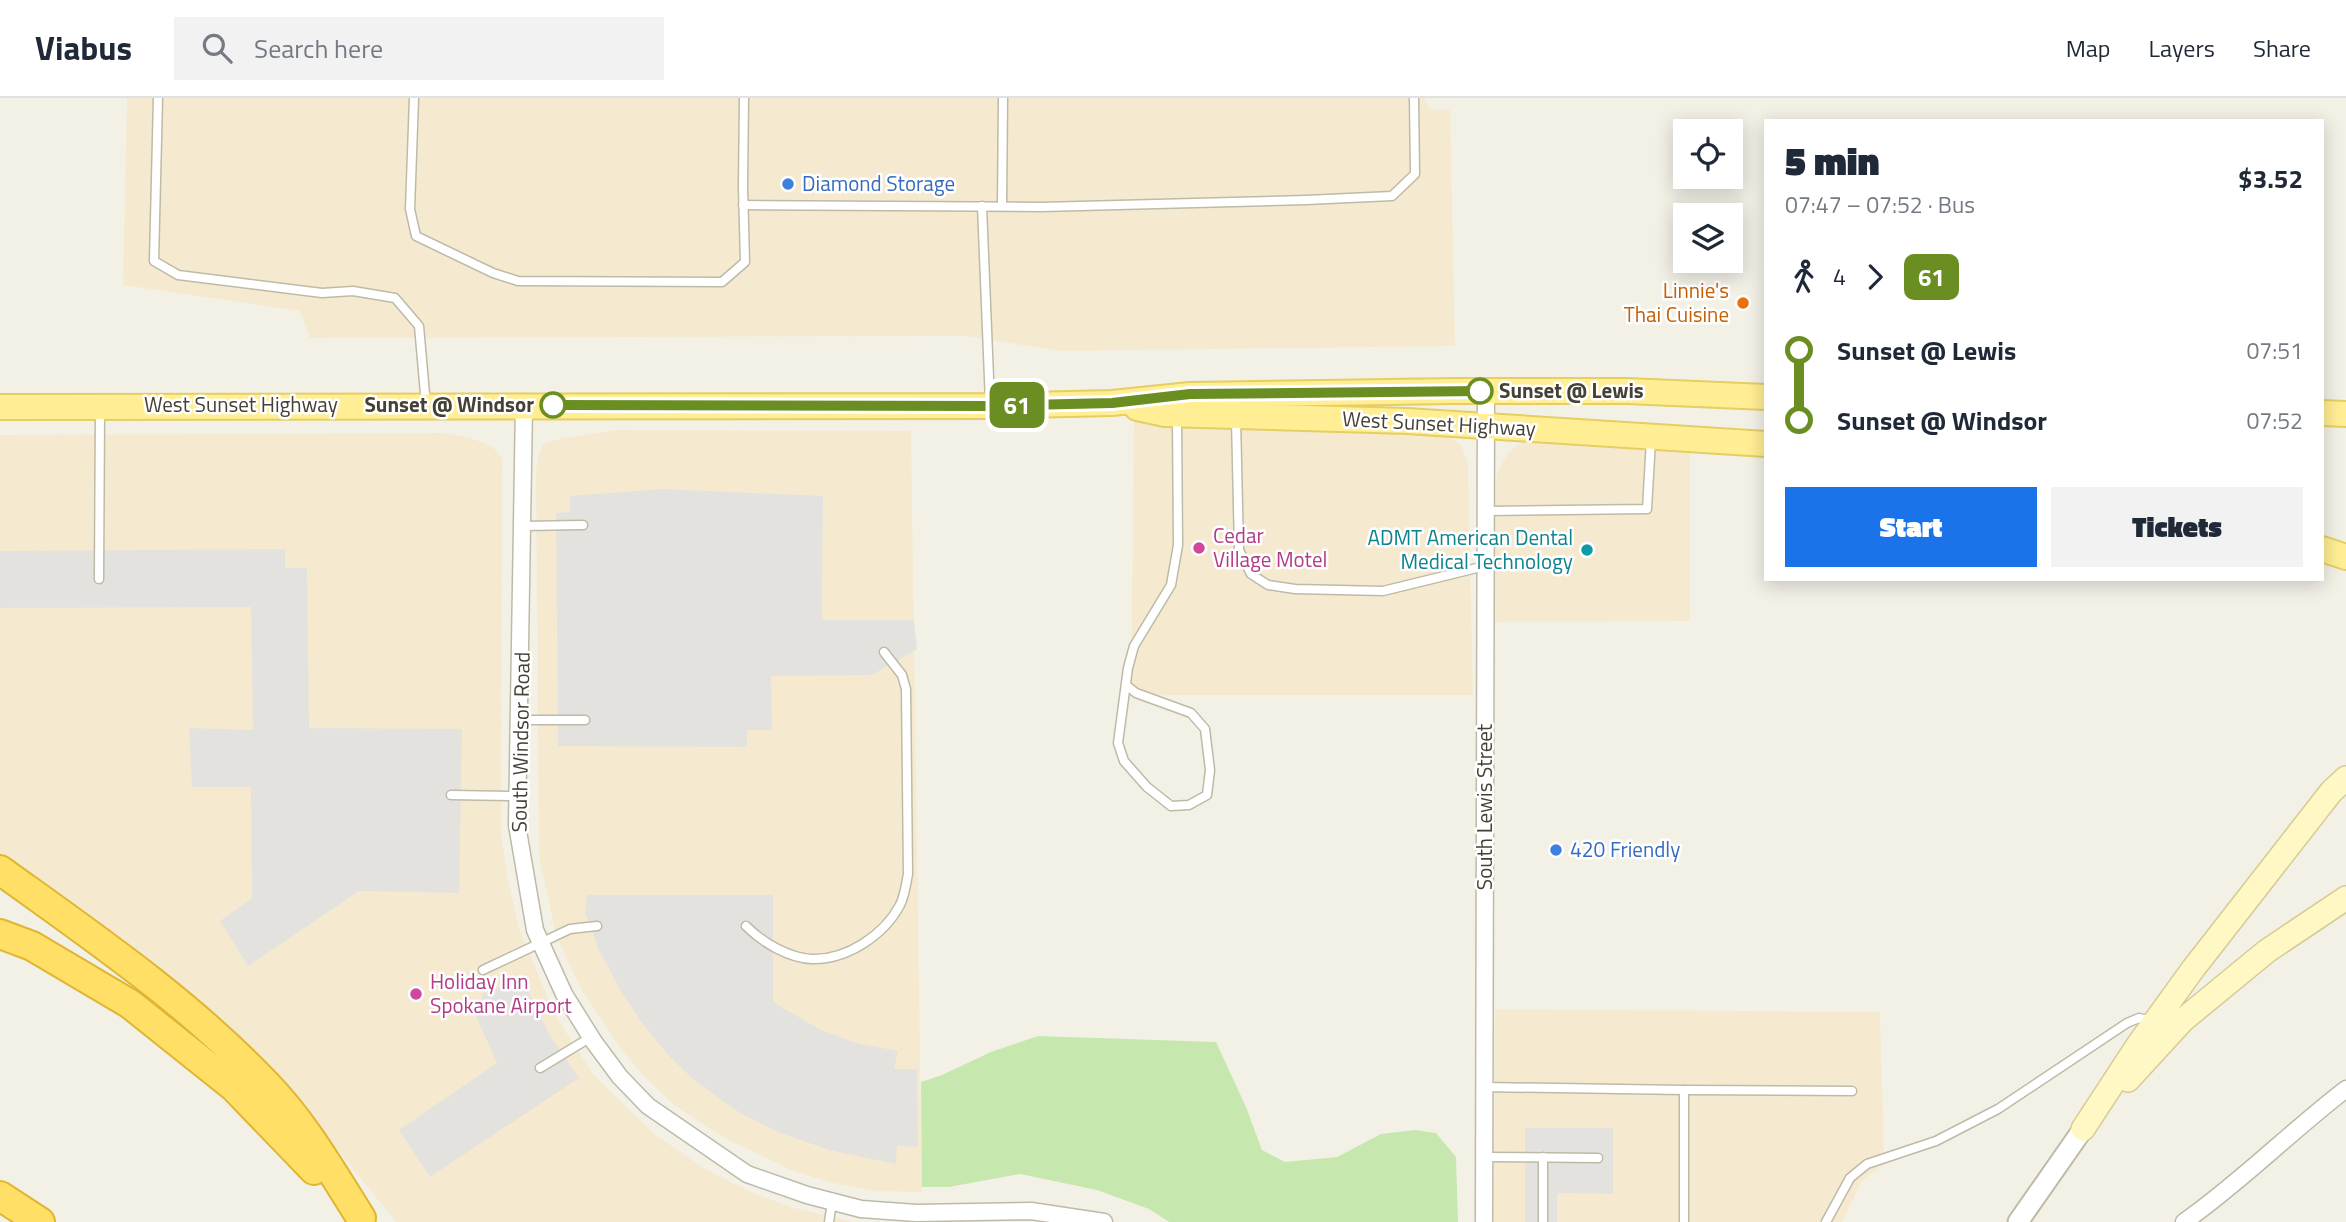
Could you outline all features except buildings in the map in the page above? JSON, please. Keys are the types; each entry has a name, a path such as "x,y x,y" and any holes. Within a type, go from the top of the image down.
{"highway":[{"path":"0,870 148,977 212,1031 276,1096 317,1148 363,1220"},
{"path":"0,934 32,946 130,1004 234,1087 363,1220"},
{"path":"0,1196 40,1222"}],"main road":[{"name":"West Sunset Highway","path":"0,407 990,406 1112,403 1190,394 1486,391 1627,391 1764,397"},
{"name":"West Sunset Highway","path":"1112,403 1177,414 1486,426 1764,444"},
{"path":"2324,413 2346,414"},
{"path":"2324,550 2346,557"},
{"path":"2083,1129 2193,968 2331,792 2346,778"},
{"path":"2083,1129 2183,1020 2267,951 2346,898"}],"street":[{"name":"South Lewis Street","path":"1484,1222 1486,391"},
{"name":"South Windsor Road","path":"524,405 517,825 535,930 564,994 591,1037 620,1077 648,1106 747,1174 861,1209 916,1213 1031,1211 1104,1222"},
{"path":"2184,1222 2234,1185 2295,1129 2346,1089"},
{"path":"2018,1222 2083,1129"}],"lane":[{"path":"158,98 154,261 178,275 322,293 353,291 395,298 419,326 426,405"},
{"path":"414,98 410,209 416,236 493,273 518,281 722,282 745,262 744,98"},
{"path":"1002,206 1003,98"},
{"path":"743,205 1002,206 1392,196 1415,174 1414,98"},
{"path":"982,206 990,406"},
{"path":"99,579 100,406"},
{"path":"1126,685 1136,693 1191,713 1205,729 1210,770 1207,795 1189,805 1171,806 1147,787 1124,761 1118,743 1126,685 1134,646 1171,584 1178,545 1177,414"},
{"path":"1236,416 1239,550 1251,574 1268,584 1295,589 1383,591 1485,566"},
{"path":"1486,511 1647,509 1651,436"},
{"path":"523,526 583,525"},
{"path":"746,926 766,942 796,956 812,959 831,957 846,953 873,936 890,921 900,905 908,874 906,689 902,675 884,652"},
{"path":"520,720 585,720"},
{"path":"451,795 518,796"},
{"path":"483,970 570,929 597,926"},
{"path":"1826,1222 1850,1178 1867,1164 1936,1142 1998,1109 2127,1023 2139,1018 2155,1022"},
{"path":"540,1068 591,1037"},
{"path":"1484,1087 1852,1091"},
{"path":"1684,1090 1684,1222"},
{"path":"1484,1157 1598,1158"},
{"path":"1543,1157 1543,1222"},
{"path":"829,1222 832,1202"}],"shaded area":[{"name":"Diamond Storage","path":"127,98 1424,98 1431,109 1450,110 1455,346 1060,351 966,336 310,338 300,311 123,285"},
{"path":"1134,422 1437,433 1453,438 1461,445 1468,463 1473,695 1131,695"},
{"path":"617,430 911,431 922,1192 873,1191 829,1182 791,1170 719,1135 674,1105 644,1076 620,1048 583,992 567,960 555,930 539,857 536,471 543,444 563,438"},
{"path":"445,433 492,446 502,458 501,832 519,928 555,1015 593,1074 653,1133 703,1168 753,1193 794,1208 854,1222 396,1222 306,1111 227,1024 153,964 0,855 0,435"},
{"path":"1535,437 1690,448 1690,621 1492,622 1493,513 1497,473 1508,453"},
{"path":"662,489 823,496 822,620 914,620 917,649 872,675 771,676 772,730 747,730 747,747 558,746 556,513 570,512 570,496"},
{"path":"285,549 285,568 307,568 309,728 462,729 459,893 359,891 248,966 220,921 252,898 251,787 192,787 189,728 253,730 251,607 0,608 0,551"},
{"path":"587,895 773,895 773,1002 819,1029 856,1043 898,1051 894,1069 917,1069 918,1147 897,1146 896,1164 829,1150 778,1132 740,1113 695,1081 667,1054 619,988 598,948 585,912"},
{"path":"522,978 549,1034 579,1078 430,1177 399,1130 497,1063 475,1014 488,1008 481,995"},
{"path":"1495,1009 1880,1012 1884,1164 1862,1181 1842,1222 1494,1222"},
{"path":"1525,1128 1613,1128 1613,1194 1557,1193 1557,1222 1525,1222"}],"green space":[{"path":"1038,1036 1216,1042 1246,1107 1262,1150 1285,1162 1337,1157 1381,1134 1415,1130 1436,1133 1456,1157 1458,1222 1169,1222 1149,1209 1097,1190 1020,1174 949,1187 922,1187 921,1082 991,1052"}],"bus line":[{"name":"61","path":"553,405 990,406 1112,403 1190,394 1480,391"}],"place":[{"name":"Diamond Storage","path":"788,184"},
{"name":"Linnie's Thai Cuisine","path":"1743,303"},
{"name":"Sunset @ Lewis","path":"1480,391"},
{"name":"Sunset @ Windsor","path":"553,405"},
{"name":"Cedar Village Motel","path":"1199,548"},
{"name":"ADMT American Dental Medical Technology","path":"1587,550"},
{"name":"420 Friendly","path":"1556,850"},
{"name":"Holiday Inn Spokane Airport","path":"416,994"}]}
